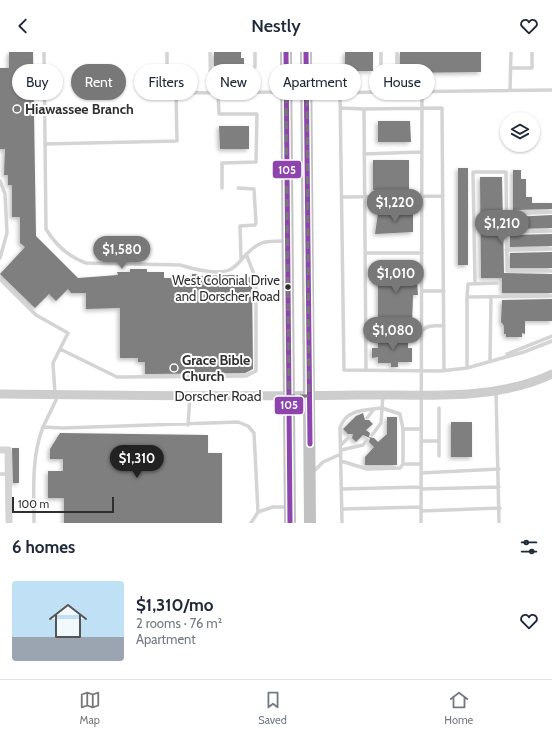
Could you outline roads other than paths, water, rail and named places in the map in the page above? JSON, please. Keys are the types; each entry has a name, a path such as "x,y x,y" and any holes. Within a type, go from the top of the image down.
{"highway":[{"path":"286,52 286,64"},
{"path":"306,52 306,64"},
{"path":"286,100 290,523"},
{"path":"307,100 310,523"}],"street":[{"name":"Dorscher Road","path":"0,394 289,396 422,394 496,391 527,384 552,374"},
{"path":"0,450 8,450 9,523"}],"lane":[{"path":"44,52 46,229 50,236 74,259 86,263 180,265 194,269 226,271 234,268 257,244 265,241 288,241"},
{"path":"167,52 167,64"},
{"path":"210,52 210,64"},
{"path":"255,52 256,64"},
{"path":"381,52 381,64"},
{"path":"397,52 397,64"},
{"path":"510,90 511,52"},
{"path":"511,68 532,68 532,52"},
{"path":"435,92 552,90"},
{"path":"45,144 177,141 176,100"},
{"path":"218,100 219,114 257,114 256,162 222,163 222,188"},
{"path":"340,100 344,370 444,371 467,368 490,360 524,352 552,341"},
{"path":"421,523 422,100"},
{"path":"341,108 442,108 444,371"},
{"path":"364,108 366,370"},
{"path":"364,154 421,152"},
{"path":"475,284 473,172 506,172 507,271 552,270"},
{"path":"0,182 5,194 7,232 0,258"},
{"path":"238,188 254,190 255,210 255,225 240,226 241,260"},
{"path":"342,197 443,196"},
{"path":"506,214 552,212"},
{"path":"506,232 552,231"},
{"path":"506,250 552,249"},
{"path":"365,253 422,253"},
{"path":"60,349 117,377 246,376 252,374 256,371 256,279 246,254"},
{"path":"0,279 36,315 68,332 53,363 57,395 37,442 34,473 34,523"},
{"path":"467,368 468,284 497,283"},
{"path":"422,291 444,291"},
{"path":"468,297 552,296"},
{"path":"490,360 491,297"},
{"path":"366,332 422,331 424,327 444,326"},
{"path":"499,358 552,336"},
{"path":"496,391 500,508 499,523"},
{"path":"188,425 190,395"},
{"path":"372,435 381,424 383,395"},
{"path":"341,460 367,469 400,468 403,464 403,429 400,414 382,408 374,409 355,412 342,422 340,428 342,523"},
{"path":"438,408 439,456"},
{"path":"367,418 374,409"},
{"path":"43,427 188,425 238,422 248,426 254,433 258,512 251,523"},
{"path":"403,429 421,429"},
{"path":"341,444 350,436"},
{"path":"310,476 323,462 341,452 363,445 367,440"},
{"path":"421,441 439,441"},
{"path":"403,464 421,464"},
{"path":"421,473 499,469"},
{"path":"0,474 8,474"},
{"path":"342,489 499,487"},
{"path":"258,512 273,507 290,507"},
{"path":"342,509 500,508"}],"place":[{"name":"Hiawassee Branch","path":"17,109"},
{"name":"West Colonial Drive and Dorscher Road","path":"288,287"},
{"name":"Grace Bible Church","path":"174,368"}]}
